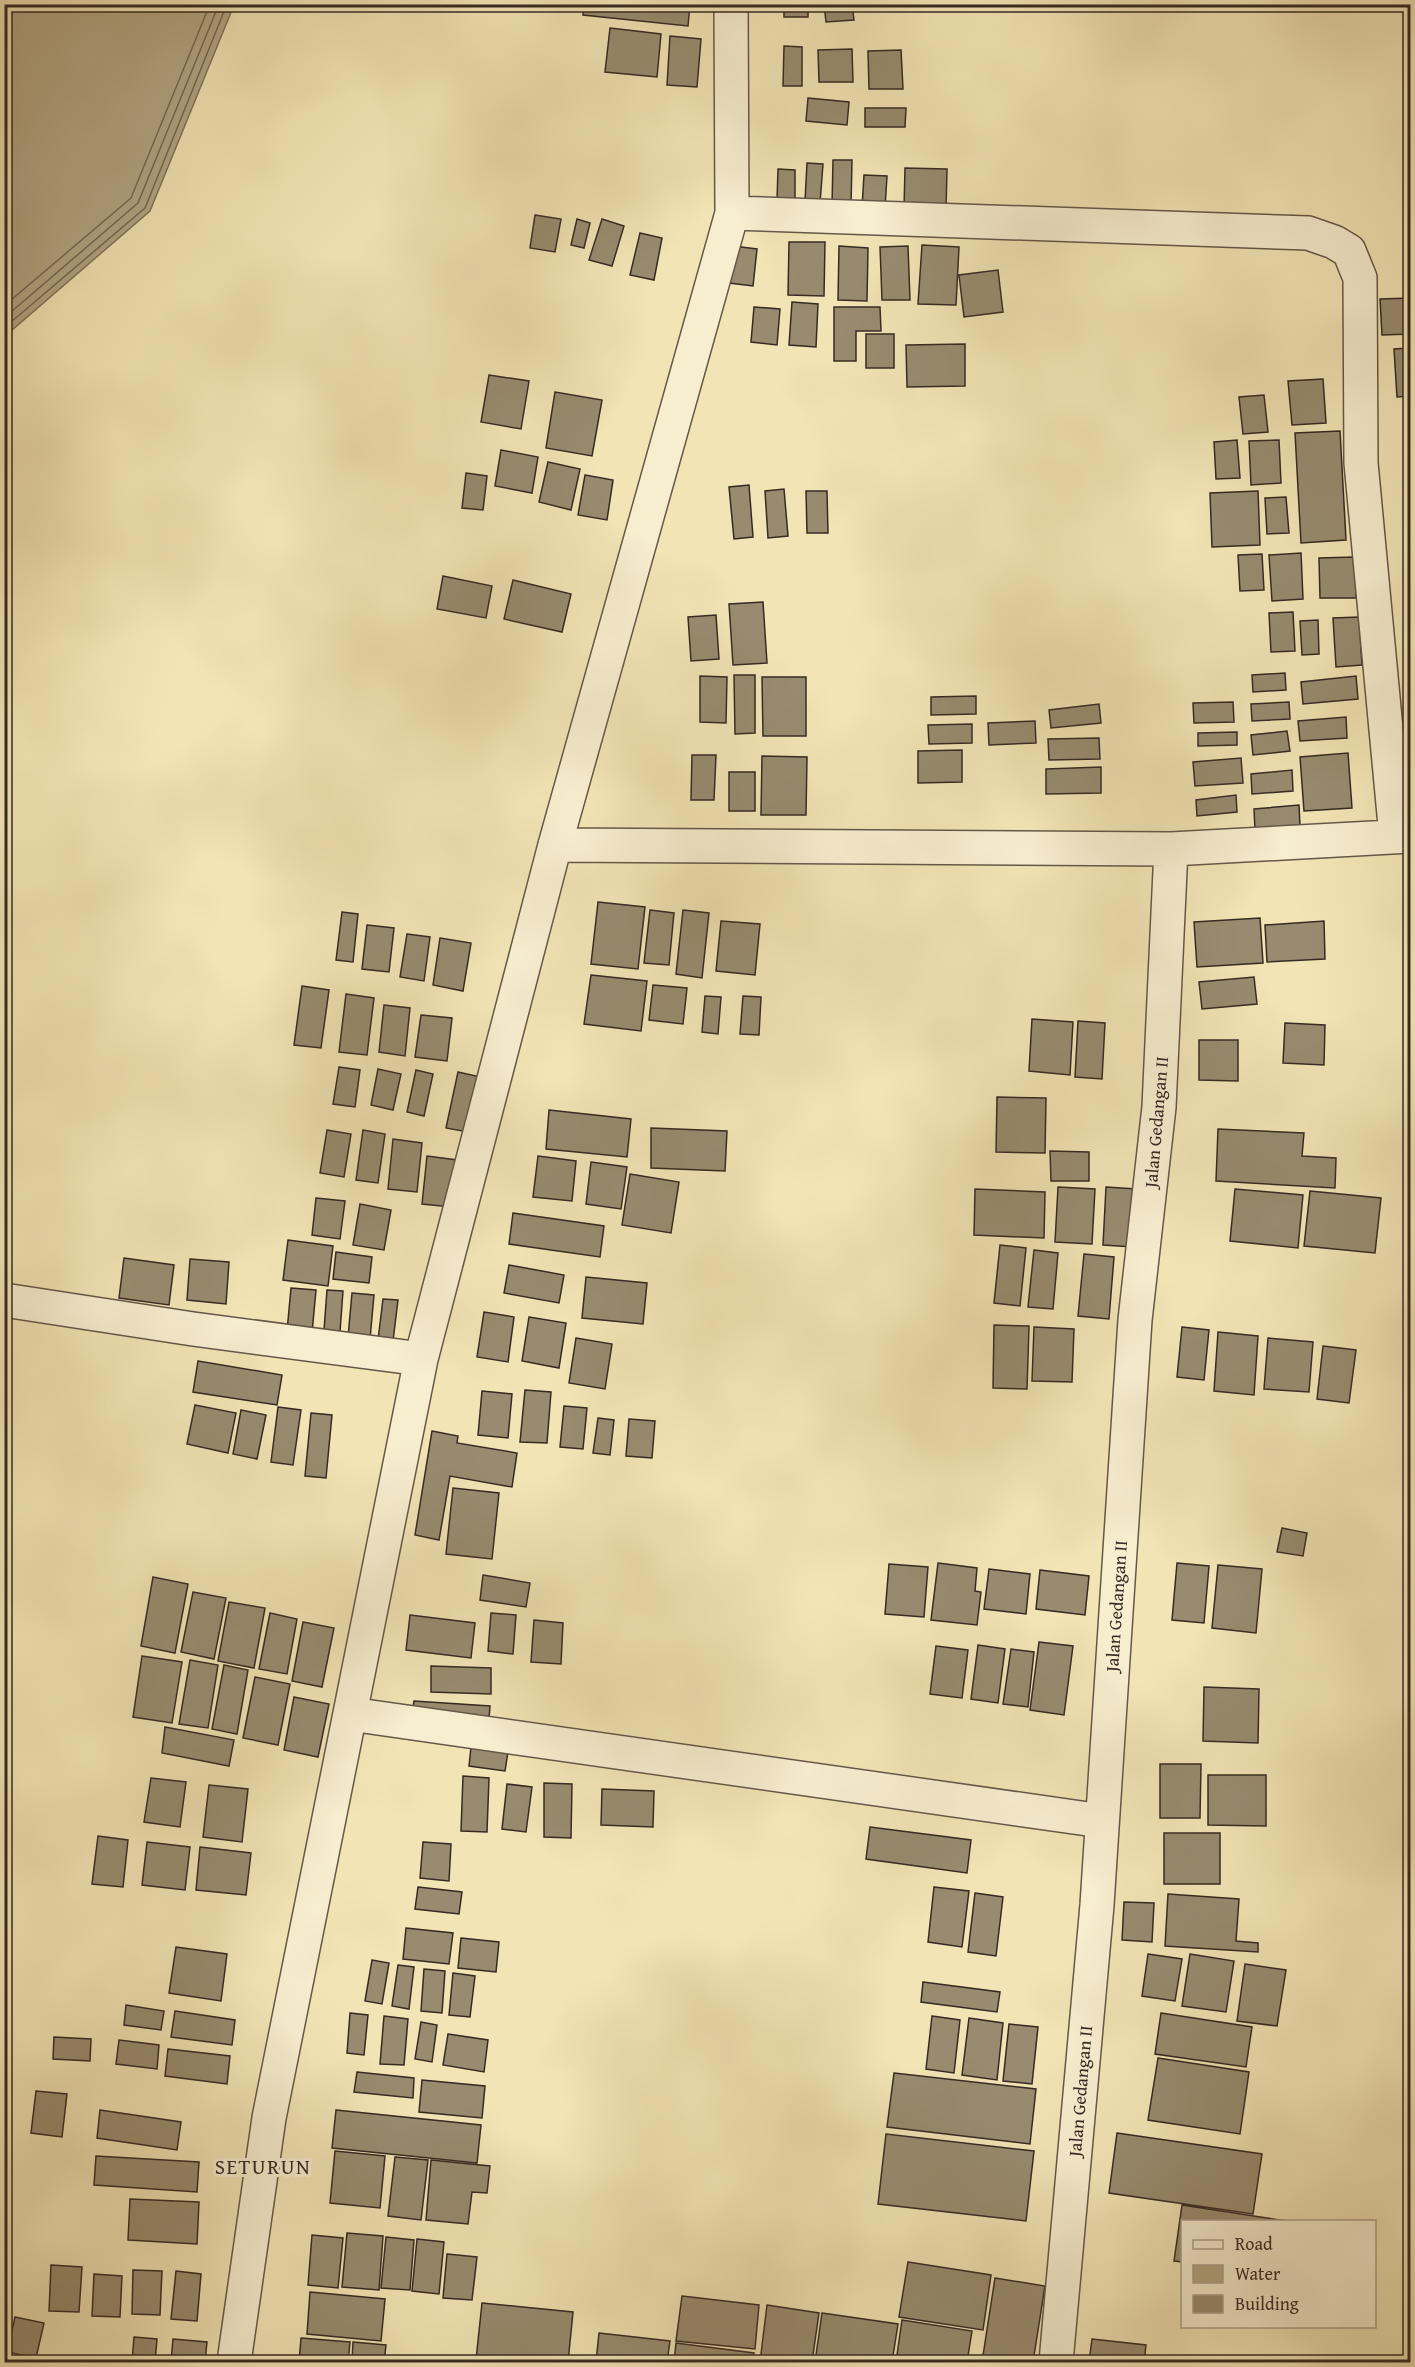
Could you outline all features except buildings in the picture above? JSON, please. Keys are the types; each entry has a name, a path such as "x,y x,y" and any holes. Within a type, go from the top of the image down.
{"street":[{"path":"234,2362 269,2118 421,1359 555,845 732,213 731,4"},
{"path":"555,845 1171,849 1403,836 1360,464 1360,278 1349,252 1334,242 1308,233 732,213"},
{"name":"Jalan Gedangan II","path":"1056,2362 1097,1905 1135,1320 1159,1107 1171,849"},
{"path":"4,1300 193,1329 421,1359"},
{"path":"350,1714 1102,1821"}],"water":[{"path":"5,4 234,5 150,211 5,336"}],"district":[{"name":"SETURUN","path":"263,2166"}]}
